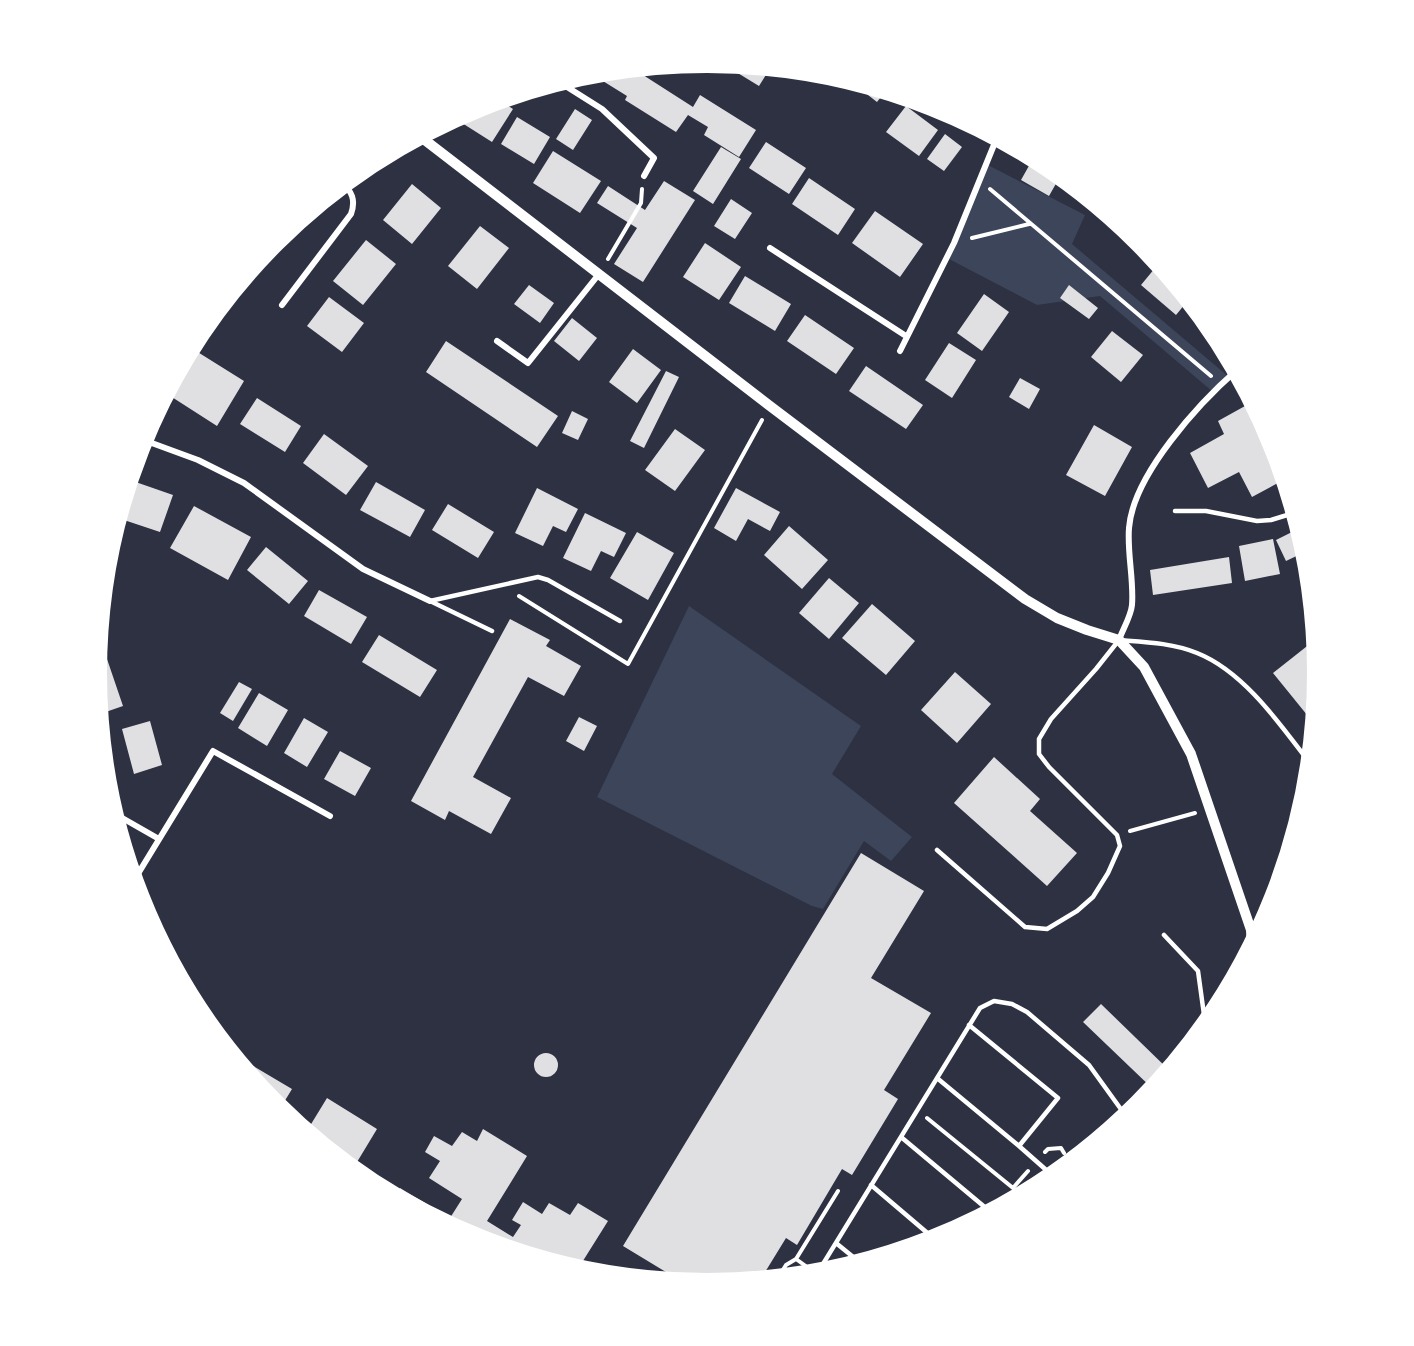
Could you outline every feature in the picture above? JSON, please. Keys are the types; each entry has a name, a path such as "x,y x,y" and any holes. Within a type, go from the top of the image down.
{"street":[{"path":"566,86 602,110 654,158 644,176"},
{"path":"423,140 1024,598 1057,618 1119,640 1144,667 1191,754 1251,935"},
{"path":"900,351 954,243 995,142"},
{"path":"282,305 351,214 354,201 347,188"},
{"path":"770,248 906,336"},
{"path":"497,341 528,363 599,274"},
{"path":"1119,640 1132,607 1129,529 1134,503 1140,489 1173,439 1232,374"},
{"path":"149,442 198,460 244,483 363,569 429,601"},
{"path":"138,875 213,751 330,816"},
{"path":"121,817 159,839"}],"lane":[{"path":"1175,511 1206,511 1257,521 1271,520 1289,514"},
{"path":"429,601 528,578 543,578 621,621"},
{"path":"429,601 492,631"},
{"path":"937,850 1025,927 1047,929 1077,911 1093,897 1108,873 1120,846 1117,835 1048,767 1040,754 1039,739 1051,719 1119,640 1186,650 1214,662 1249,689 1305,757"},
{"path":"1164,935 1198,971 1204,1016"},
{"path":"822,1266 980,1008 994,1001 1012,1004 1027,1012 1089,1065 1122,1111"},
{"path":"969,1025 1059,1098 1019,1146"},
{"path":"938,1078 1048,1171"},
{"path":"901,1137 986,1208"},
{"path":"871,1185 929,1234"},
{"path":"836,1243 854,1258"}],"path":[{"path":"599,274 641,204 644,176"},
{"path":"979,180 1221,384"},
{"path":"954,243 1030,223"},
{"path":"501,584 628,664 770,406"},
{"path":"1117,835 1210,809"},
{"path":"917,1111 1013,1188 1048,1149 1061,1148 1068,1157"},
{"path":"781,1273 786,1264 795,1259 838,1191"}],"shaded area":[{"path":"986,164 1085,215 1072,244 1229,377 1213,392 1100,296 1037,305 947,258"},
{"path":"689,606 861,726 832,774 912,837 891,861 864,841 823,909 812,906 597,797"}],"building":[{"path":"732,70 768,72 759,86"},
{"path":"640,73 693,107 700,95 756,130 739,157 704,135 708,127 688,115 676,132 625,100 627,96 600,79"},
{"path":"861,90 882,96 877,102"},
{"path":"505,104 513,109 492,142 462,123"},
{"path":"906,106 938,130 919,156 886,132"},
{"path":"575,109 592,120 573,150 556,139"},
{"path":"517,117 550,137 534,164 501,144"},
{"path":"945,134 962,147 944,171 927,159"},
{"path":"766,142 806,168 789,194 749,168"},
{"path":"721,147 741,159 713,204 693,191"},
{"path":"553,151 601,181 580,213 533,183"},
{"path":"1030,163 1057,181 1049,196 1021,180"},
{"path":"809,178 855,209 838,235 792,204"},
{"path":"664,181 695,200 643,282 614,264 637,228 597,203 608,186 645,210"},
{"path":"412,184 441,208 412,244 383,220"},
{"path":"731,199 752,213 735,239 714,226"},
{"path":"875,211 923,244 900,277 852,243"},
{"path":"480,226 509,248 477,289 448,266"},
{"path":"366,240 396,264 363,305 333,281"},
{"path":"705,243 741,267 719,300 683,277"},
{"path":"1155,268 1185,304 1176,315 1141,285"},
{"path":"745,276 791,304 775,331 729,303"},
{"path":"529,285 554,303 540,323 514,304"},
{"path":"1069,285 1098,308 1089,319 1060,298"},
{"path":"984,294 1009,312 982,351 957,333"},
{"path":"329,297 364,323 342,352 307,326"},
{"path":"805,315 854,348 836,374 787,341"},
{"path":"572,318 597,338 579,361 554,341"},
{"path":"1112,331 1143,355 1121,382 1091,357"},
{"path":"446,341 558,416 537,447 426,372"},
{"path":"949,343 976,360 952,398 925,380"},
{"path":"633,349 661,370 637,403 609,382"},
{"path":"196,351 244,381 217,426 170,396"},
{"path":"866,366 923,405 906,429 849,391"},
{"path":"666,371 679,377 644,448 630,441"},
{"path":"1020,378 1040,389 1029,409 1009,397"},
{"path":"257,398 301,426 285,452 240,424"},
{"path":"1248,404 1280,482 1252,497 1239,472 1208,488 1190,453 1224,434 1218,421"},
{"path":"572,411 588,419 578,440 562,433"},
{"path":"1094,425 1132,447 1105,496 1066,475"},
{"path":"675,429 705,450 675,491 645,470"},
{"path":"324,434 368,466 346,495 303,463"},
{"path":"134,482 173,495 160,532 123,520"},
{"path":"376,482 425,510 410,537 360,510"},
{"path":"537,488 578,509 566,532 553,526 543,546 515,533"},
{"path":"736,488 780,512 770,531 748,519 736,541 714,528"},
{"path":"448,504 494,532 478,558 432,530"},
{"path":"194,506 251,537 228,580 170,548"},
{"path":"585,513 626,533 614,557 601,551 591,571 563,558"},
{"path":"789,526 828,560 802,589 764,555"},
{"path":"1293,531 1299,555 1286,561 1276,540"},
{"path":"637,532 674,553 648,600 610,578"},
{"path":"1273,539 1280,574 1245,581 1239,546"},
{"path":"266,547 308,581 289,604 247,570"},
{"path":"1229,557 1232,583 1153,595 1150,570"},
{"path":"829,578 859,603 829,639 799,613"},
{"path":"319,590 367,617 351,644 304,616"},
{"path":"872,604 915,641 886,675 842,638"},
{"path":"510,619 550,640 546,646 581,666 564,696 528,677 473,777 511,798 491,834 449,811 445,820 411,801"},
{"path":"379,635 437,670 420,697 362,662"},
{"path":"1310,644 1309,718 1273,673"},
{"path":"107,659 123,706 104,713 103,673 103,660"},
{"path":"955,672 991,704 957,743 921,710"},
{"path":"239,682 252,689 233,721 220,713"},
{"path":"259,693 288,710 267,746 238,728"},
{"path":"579,717 597,726 584,751 566,741"},
{"path":"304,718 328,732 307,767 284,753"},
{"path":"150,721 162,765 134,774 122,729"},
{"path":"340,751 371,768 355,796 324,779"},
{"path":"994,757 1040,799 1030,811 1077,853 1047,886 954,803"},
{"path":"861,853 924,891 871,978 931,1013 884,1090 898,1099 852,1175 842,1169 797,1245 786,1238 764,1274 707,1277 673,1276 623,1246"},
{"path":"1101,1004 1165,1066 1148,1085 1083,1022"},
{"path":"546,1053 551,1054 557,1060 557,1070 551,1076 546,1077 541,1076 535,1070 534,1065 535,1060 541,1054"},
{"path":"250,1064 292,1089 283,1103 253,1071 249,1066"},
{"path":"327,1098 377,1129 356,1164 309,1127"},
{"path":"483,1129 527,1156 487,1221 513,1237 521,1225 512,1220 523,1202 542,1214 549,1203 570,1215 578,1203 608,1221 582,1263 513,1245 476,1231 440,1215 398,1192 400,1188 450,1218 462,1199 429,1178 440,1161 425,1152 434,1136 452,1146 462,1132 477,1141"}]}
